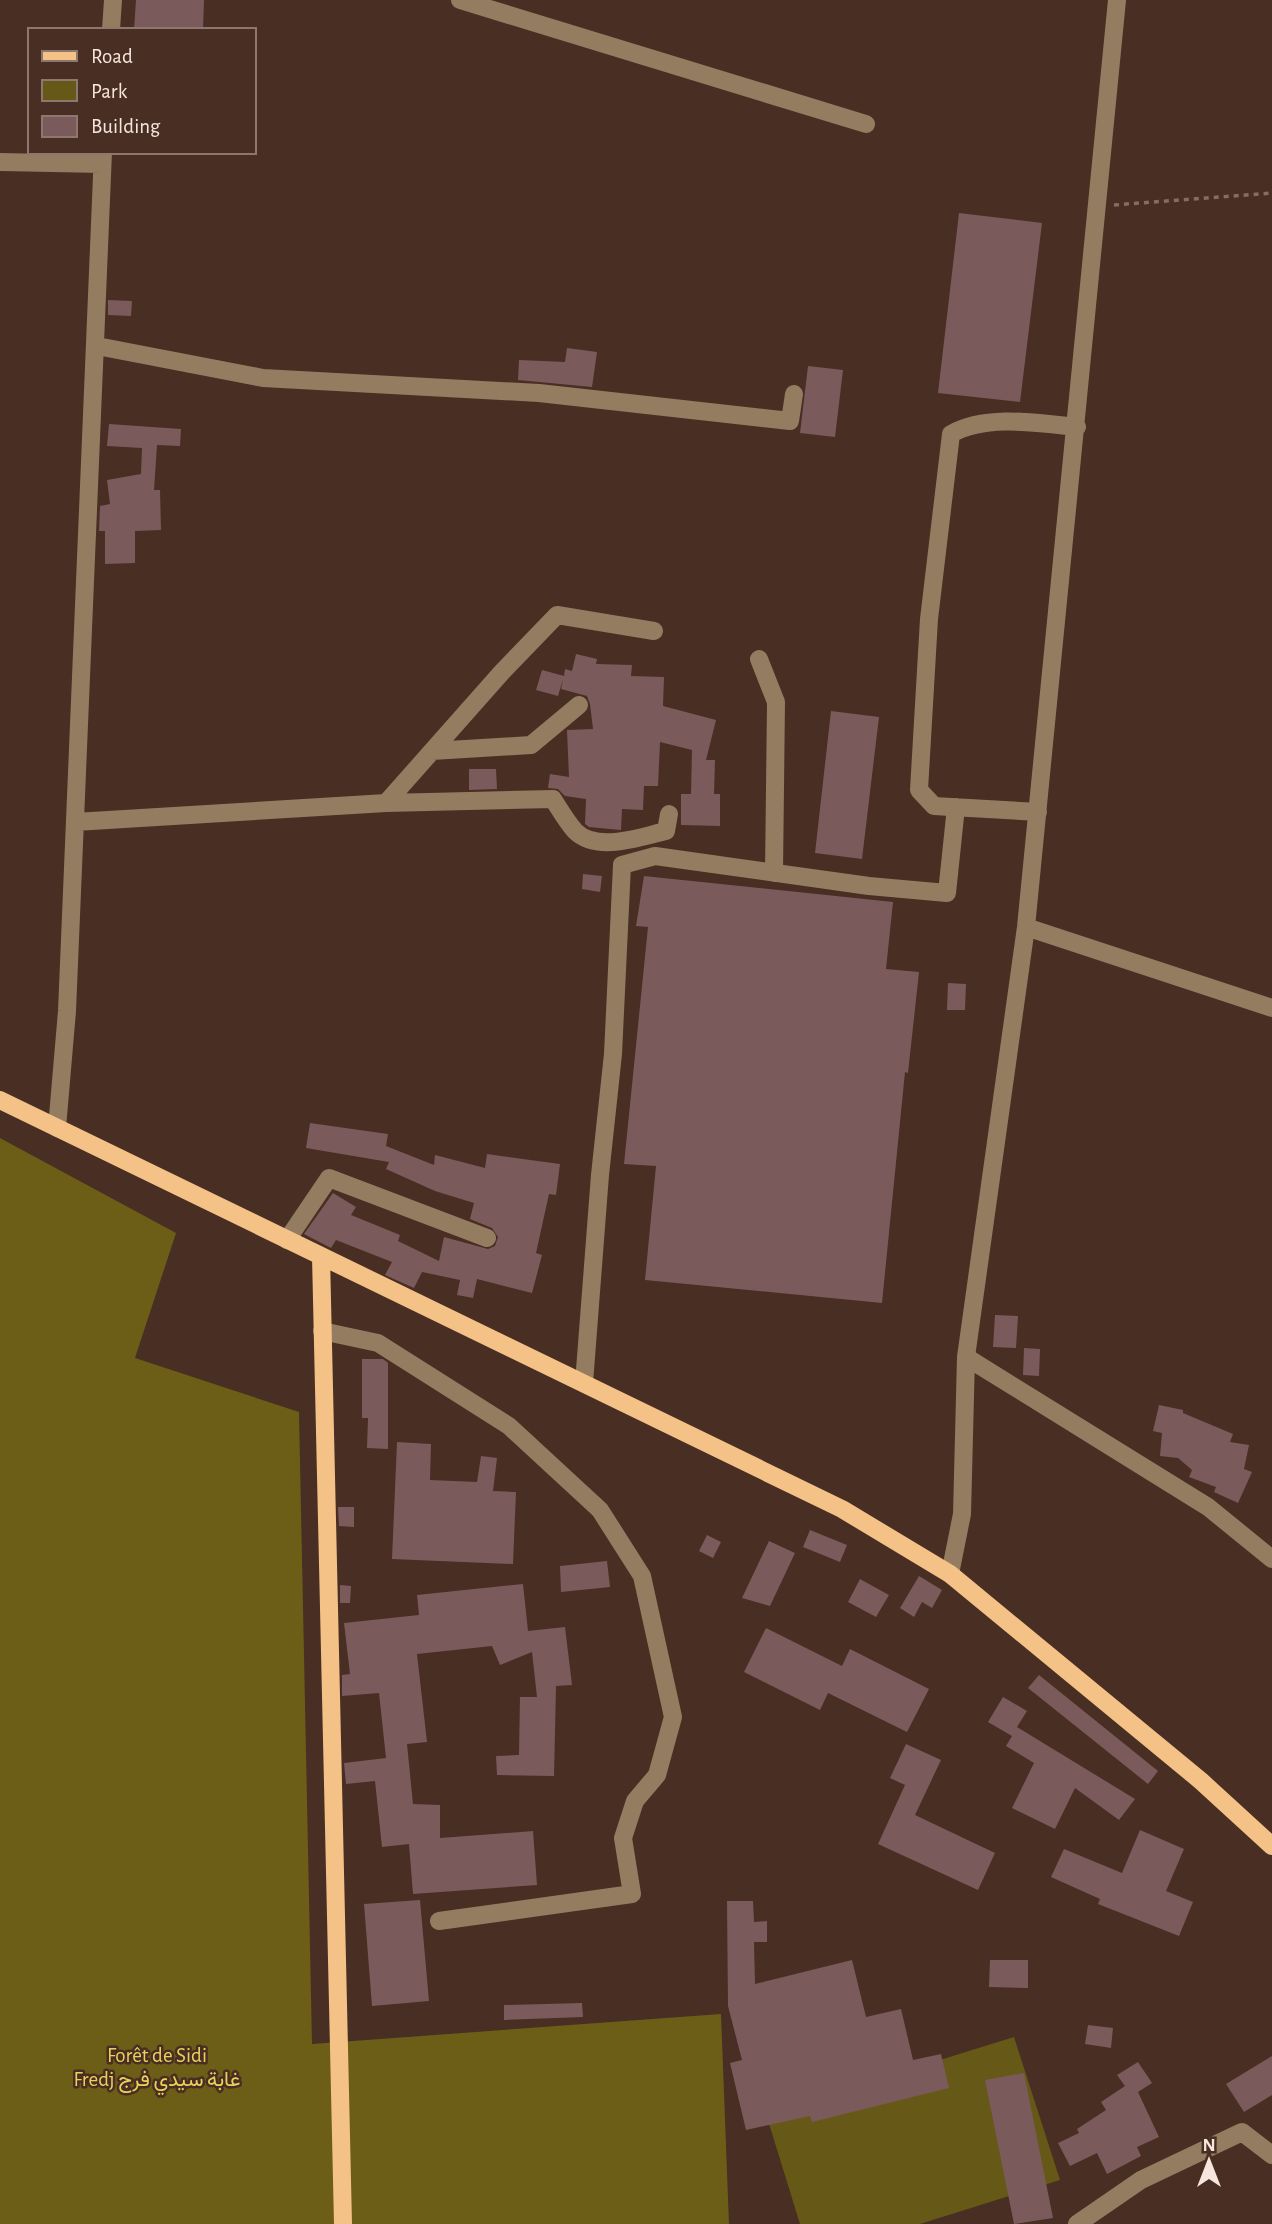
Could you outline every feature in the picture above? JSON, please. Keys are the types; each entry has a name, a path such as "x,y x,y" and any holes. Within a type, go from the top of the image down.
{"main road":[{"path":"0,1100 842,1509 950,1574 1202,1781 1272,1846"},
{"path":"321,1256 344,2224"}],"street":[{"path":"111,28 113,0"},
{"path":"460,0 866,124"},
{"path":"950,1574 962,1514 966,1357 1026,928 1117,0"},
{"path":"0,162 103,158 67,1011 57,1128"},
{"path":"97,346 262,378 539,393 790,421 794,394"},
{"path":"1038,812 934,806 919,789 929,619 943,479 951,434 968,424 1044,423 1077,427"},
{"path":"386,803 502,672 557,615 654,631"},
{"path":"759,659 776,702 774,873"},
{"path":"432,751 531,745 579,705"},
{"path":"75,822 386,803 553,799 576,832 592,841 619,842 666,831 669,814"},
{"path":"584,1384 600,1175 613,1054 622,865 655,856 947,893 956,807"},
{"path":"1026,928 1272,1008"},
{"path":"287,1240 329,1178 487,1238"},
{"path":"322,1331 378,1343 509,1426 600,1510 642,1576 673,1717 657,1775 635,1801 623,1838 632,1894 439,1921"},
{"path":"966,1357 1208,1507 1272,1559"},
{"path":"1077,2224 1141,2180 1242,2132 1272,2155"}],"path":[{"path":"1098,206 1272,192"}],"green space":[{"name":"Forêt de Sidi Fredj غابة سيدي فرج","path":"0,1138 176,1233 135,1358 299,1412 312,2044 721,2014 729,2224 0,2224"},
{"path":"1014,2037 1060,2180 920,2224 800,2224 766,2114"}],"building":[{"path":"136,0 204,0 203,28 134,28"},
{"path":"959,213 1042,223 1020,402 938,393"},
{"path":"108,300 132,301 131,316 108,315"},
{"path":"567,348 597,352 592,387 518,380 519,360 565,362"},
{"path":"808,366 843,370 835,437 800,433"},
{"path":"109,424 181,429 180,446 157,445 154,490 160,490 161,530 135,531 135,563 105,564 105,531 99,531 100,506 110,504 107,480 141,474 142,448 107,446"},
{"path":"576,654 597,659 596,664 632,665 631,676 664,677 663,706 716,720 706,760 715,760 714,794 720,794 720,826 681,825 681,794 691,794 692,750 660,742 658,786 644,786 643,810 622,809 621,830 589,827 585,824 586,799 565,796 558,789 548,788 550,774 569,777 567,730 593,729 587,696 561,689 563,679 558,696 536,690 542,670 564,676 565,669 572,671"},
{"path":"831,711 879,717 862,859 815,853"},
{"path":"469,769 496,769 497,789 469,790"},
{"path":"583,874 602,876 600,892 582,889"},
{"path":"644,876 893,902 886,969 919,972 908,1073 905,1072 882,1303 645,1280 656,1166 624,1164 648,927 636,926"},
{"path":"948,983 966,984 965,1010 947,1010"},
{"path":"310,1123 388,1134 386,1146 434,1165 435,1155 485,1168 487,1154 560,1164 556,1195 549,1194 536,1253 542,1255 532,1293 477,1279 473,1298 457,1295 460,1280 422,1272 414,1288 385,1275 392,1262 336,1240 331,1248 304,1234 333,1193 356,1207 351,1215 400,1235 398,1241 439,1261 444,1237 488,1249 495,1246 498,1237 492,1228 470,1219 474,1203 435,1191 386,1169 389,1162 306,1148"},
{"path":"995,1315 1018,1316 1016,1348 993,1347"},
{"path":"1024,1348 1040,1349 1039,1376 1023,1375"},
{"path":"362,1359 383,1359 388,1363 388,1449 367,1448 368,1418 362,1418"},
{"path":"1159,1405 1183,1410 1183,1413 1233,1434 1230,1442 1249,1445 1244,1469 1252,1472 1238,1503 1214,1492 1216,1487 1189,1477 1192,1470 1178,1458 1160,1456 1162,1433 1153,1431"},
{"path":"397,1442 431,1444 430,1480 477,1482 481,1456 497,1458 493,1491 516,1492 513,1564 392,1559"},
{"path":"338,1507 354,1507 354,1527 339,1526"},
{"path":"810,1530 847,1545 840,1562 803,1547"},
{"path":"707,1535 721,1542 713,1558 699,1551"},
{"path":"769,1541 795,1553 770,1606 742,1598"},
{"path":"607,1561 610,1587 561,1592 560,1566"},
{"path":"919,1576 942,1590 932,1608 922,1602 914,1617 900,1608"},
{"path":"860,1579 889,1595 876,1617 848,1602"},
{"path":"523,1584 528,1631 565,1627 572,1685 556,1686 554,1776 497,1775 496,1756 519,1755 520,1697 537,1697 532,1652 500,1665 492,1646 417,1654 427,1742 407,1744 413,1804 440,1805 440,1838 533,1831 537,1885 413,1894 409,1844 382,1847 375,1781 346,1784 344,1763 386,1758 379,1693 342,1696 342,1675 350,1674 344,1623 419,1615 417,1595"},
{"path":"340,1585 351,1586 350,1603 340,1603"},
{"path":"766,1628 842,1666 850,1649 929,1689 907,1732 828,1693 820,1710 744,1672"},
{"path":"1039,1675 1158,1771 1148,1784 1028,1688"},
{"path":"1003,1697 1027,1711 1017,1727 1135,1799 1119,1820 1075,1788 1055,1829 1012,1808 1034,1763 1006,1746 1012,1736 988,1722"},
{"path":"906,1744 941,1760 915,1815 995,1853 978,1890 878,1844 905,1785 890,1778"},
{"path":"1140,1830 1184,1849 1166,1891 1193,1902 1179,1936 1098,1904 1100,1899 1051,1877 1064,1849 1122,1873"},
{"path":"420,1900 429,2001 372,2006 364,1904"},
{"path":"727,1901 753,1901 754,1922 767,1921 767,1942 754,1942 755,1984 852,1960 866,2017 901,2009 913,2060 941,2054 949,2088 812,2122 810,2116 746,2130 730,2063 742,2060 728,2006"},
{"path":"990,1960 1028,1960 1028,1988 989,1987"},
{"path":"582,2003 583,2017 504,2020 504,2005"},
{"path":"1088,2025 1113,2028 1111,2048 1085,2044"},
{"path":"1272,2056 1272,2095 1244,2112 1226,2084"},
{"path":"1138,2062 1152,2083 1138,2092 1159,2137 1137,2147 1141,2156 1107,2174 1097,2153 1070,2166 1058,2143 1079,2133 1077,2129 1106,2110 1101,2102 1125,2086 1117,2075"},
{"path":"1024,2073 1053,2218 1014,2224 985,2080"}]}
